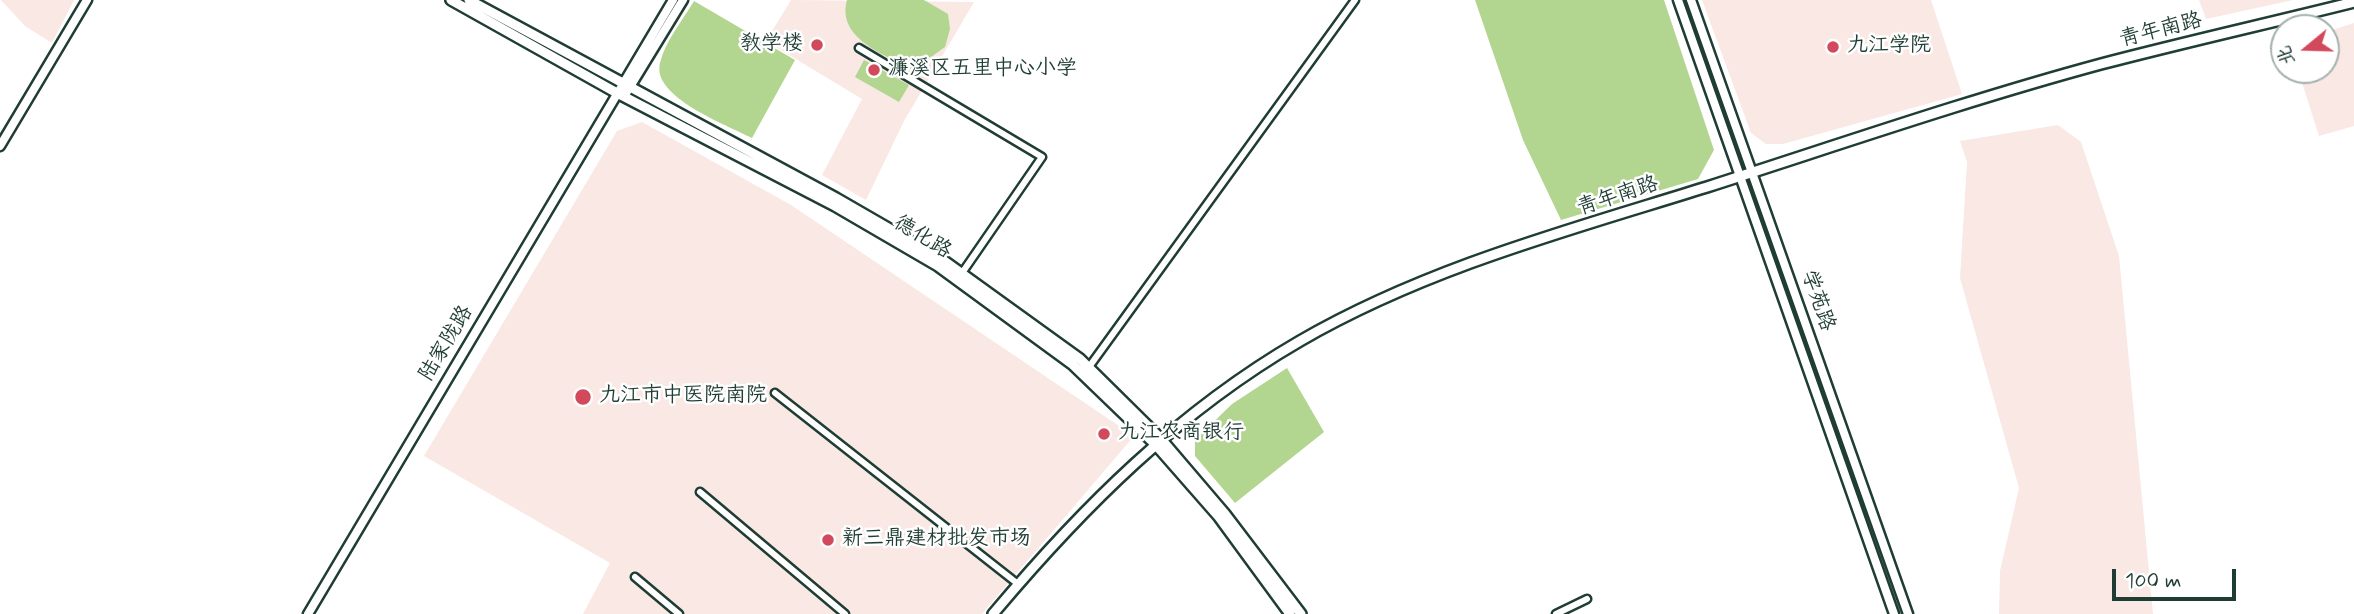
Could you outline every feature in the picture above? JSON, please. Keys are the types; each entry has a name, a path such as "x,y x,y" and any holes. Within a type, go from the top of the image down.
{"main road":[{"name":"德化路","path":"451,0 836,198 962,273 1089,368 1226,514 1301,614"},
{"name":"德化路","path":"469,0 937,266 1072,364 1158,442 1219,517 1290,614"},
{"name":"青年南路","path":"993,614 1113,481 1213,398 1299,341 1404,287 1852,138 2100,64 2354,2"}],"street":[{"path":"0,146 87,0"},
{"path":"624,90 673,0"},
{"path":"624,90 683,0"},
{"path":"1089,368 1355,0"},
{"name":"学苑路","path":"1678,0 1894,614"},
{"name":"学苑路","path":"1691,0 1908,614"},
{"path":"859,48 1042,157 962,273"},
{"name":"陆家陇路","path":"308,614 624,90"},
{"path":"775,393 1018,584"},
{"path":"700,492 845,614"},
{"path":"635,578 679,614"},
{"path":"1556,614 1587,599"}],"shaded area":[{"path":"1,0 74,0 52,43 25,26"},
{"name":"濂溪区五里中心小学","path":"791,0 974,2 904,121 866,200 822,175 862,99 766,41"},
{"name":"九江学院","path":"1702,0 1931,0 1962,94 1783,144 1766,144 1751,133"},
{"path":"2199,0 2293,0 2206,19"},
{"path":"2354,23 2354,126 2319,136 2302,84 2340,84 2340,28"},
{"path":"642,122 791,205 1134,436 982,614 583,614 610,563 424,456 617,131"},
{"path":"2058,125 2081,142 2119,256 2153,614 1999,614 2000,571 2019,488 1960,278 1967,162 1960,141"}],"green space":[{"path":"847,0 924,0 948,14 950,29 945,47 913,70 877,52 856,35 846,14"},
{"path":"1475,0 1664,0 1714,150 1698,179 1561,220 1523,140"},
{"path":"694,1 795,60 752,138 693,108 667,87 660,75 660,63 666,47"},
{"path":"864,60 909,85 899,102 855,77"},
{"path":"1287,368 1324,432 1235,503 1195,456 1195,440 1232,404"}],"place":[{"name":"教学楼","path":"817,45"},
{"name":"九江学院","path":"1833,47"},
{"name":"濂溪区五里中心小学","path":"874,70"},
{"name":"九江市中医院南院","path":"583,397"},
{"name":"九江农商银行","path":"1104,434"},
{"name":"新三鼎建材批发市场","path":"828,540"}]}
